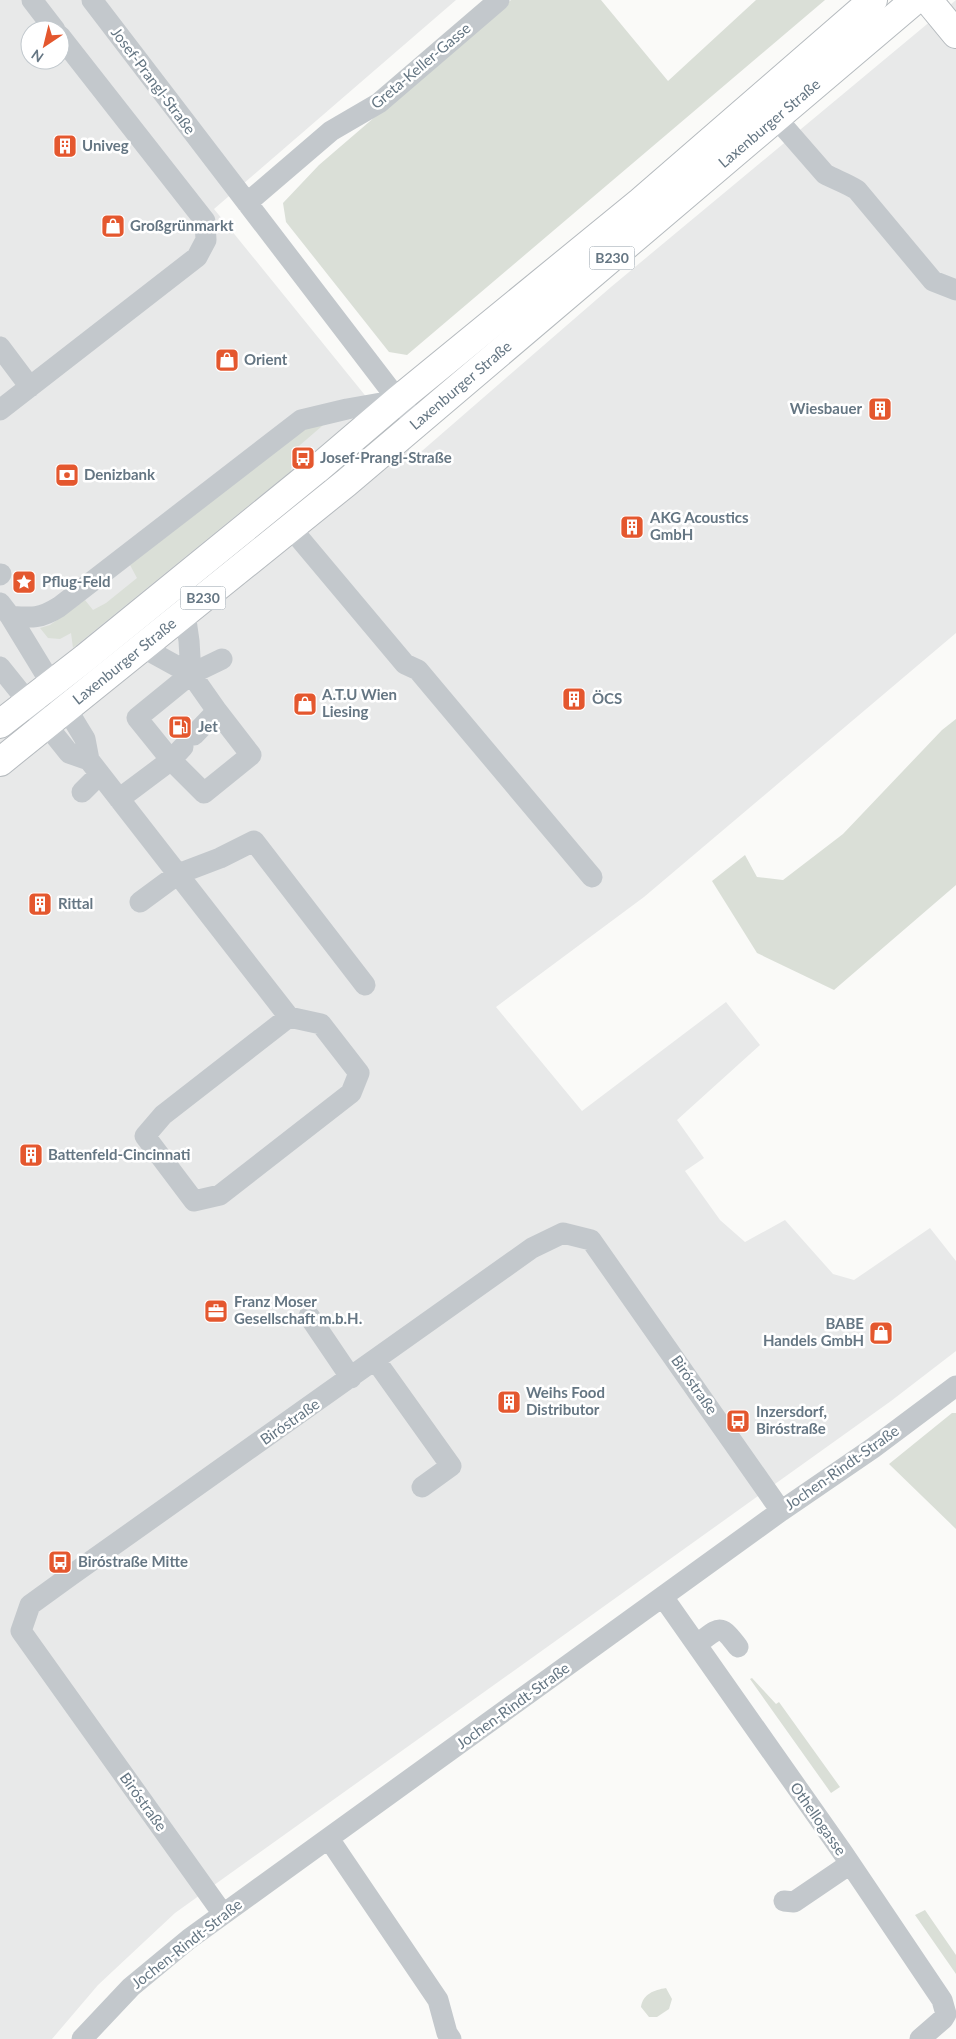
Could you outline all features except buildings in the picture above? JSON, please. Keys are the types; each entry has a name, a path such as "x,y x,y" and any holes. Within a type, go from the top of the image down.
{"main road":[{"name":"Laxenburger Straße","path":"0,724 52,685 316,470 398,400 640,202 873,0"},
{"name":"Laxenburger Straße","path":"0,762 417,423 915,0"},
{"path":"928,0 956,34"},
{"path":"950,0 956,8"}],"street":[{"path":"32,0 48,20"},
{"name":"Josef-Prangl-Straße","path":"92,0 417,423"},
{"name":"Greta-Keller-Gasse","path":"247,203 331,131 379,103 499,0"},
{"path":"0,410 196,257 206,240 205,221 70,49"},
{"path":"777,119 825,174 845,182 857,190 934,281 956,290"},
{"path":"0,347 30,387"},
{"path":"5,610 35,619 59,607 301,420 398,400"},
{"path":"290,528 405,664 418,670 592,877"},
{"path":"5,610 52,685 56,717 69,753 94,767 289,1017 321,1024 359,1073 351,1093 220,1195 194,1201 145,1136 163,1115 289,1017"},
{"path":"185,612 189,641 190,674"},
{"path":"142,647 190,674 252,755 204,793 182,747 137,718 190,674 222,659"},
{"path":"0,667 29,703 56,717"},
{"path":"119,798 182,747 217,711"},
{"path":"82,792 94,767"},
{"path":"140,902 178,874 220,858 254,841 365,985"},
{"name":"Biróstraße","path":"223,1914 21,1631 30,1606 532,1248 563,1233 591,1240 781,1511"},
{"path":"309,1316 351,1378"},
{"path":"376,1361 451,1466 422,1487"},
{"name":"Jochen-Rindt-Straße","path":"82,2039 138,1981 167,1956 223,1914 330,1839 956,1386"},
{"name":"Othellogasse","path":"663,1597 850,1864 942,2000 946,2014 943,2019 920,2039"},
{"path":"697,1644 717,1630 722,1629 726,1631 738,1647"},
{"path":"330,1839 438,2000 447,2033 451,2039"},
{"path":"784,1901 794,1902 850,1864"}],"shaded area":[{"path":"0,0 456,0 214,209 415,457 611,287 956,0 956,633 644,897 496,1007 582,1111 726,1002 760,1045 677,1120 704,1158 685,1171 720,1220 745,1242 785,1220 833,1274 854,1280 930,1228 956,1261 956,1351 891,1401 175,1913 98,1985 52,2039 0,2039"},
{"path":"511,0 601,0 668,81 756,0 825,0 407,355 389,352 286,222 283,203 319,165"},
{"path":"329,420 292,452 291,471 73,648 71,633 60,639 48,638 40,628 50,625 85,600 93,610 106,603 137,578 130,565 309,426"},
{"path":"956,719 956,885 834,990 757,953 712,881 745,855 757,877 783,880 843,834 942,730"},
{"path":"952,1413 956,1413 956,1529 889,1464"},
{"path":"752,1678 776,1704 779,1702 840,1787 831,1793 750,1679"},
{"path":"925,1910 956,1955 956,1974 915,1915"},
{"path":"666,1988 672,1999 669,2009 657,2017 649,2017 641,2007 644,1999 653,1991"}],"place":[{"name":"Univeg","path":"65,146"},
{"name":"Großgrünmarkt","path":"113,226"},
{"name":"Orient","path":"227,360"},
{"name":"Wiesbauer","path":"880,409"},
{"name":"Josef-Prangl-Straße","path":"303,458"},
{"name":"Denizbank","path":"67,475"},
{"name":"AKG Acoustics GmbH","path":"632,527"},
{"name":"Pflug-Feld","path":"24,582"},
{"name":"ÖCS","path":"574,699"},
{"name":"A.T.U Wien Liesing","path":"305,704"},
{"name":"Jet","path":"180,727"},
{"name":"Rittal","path":"40,904"},
{"name":"Battenfeld-Cincinnati","path":"31,1155"},
{"name":"Franz Moser Gesellschaft m.b.H.","path":"216,1311"},
{"name":"BABE Handels GmbH","path":"881,1333"},
{"name":"Weihs Food Distributor","path":"509,1402"},
{"name":"Inzersdorf, Biróstraße","path":"738,1421"},
{"name":"Biróstraße Mitte","path":"60,1562"}]}
